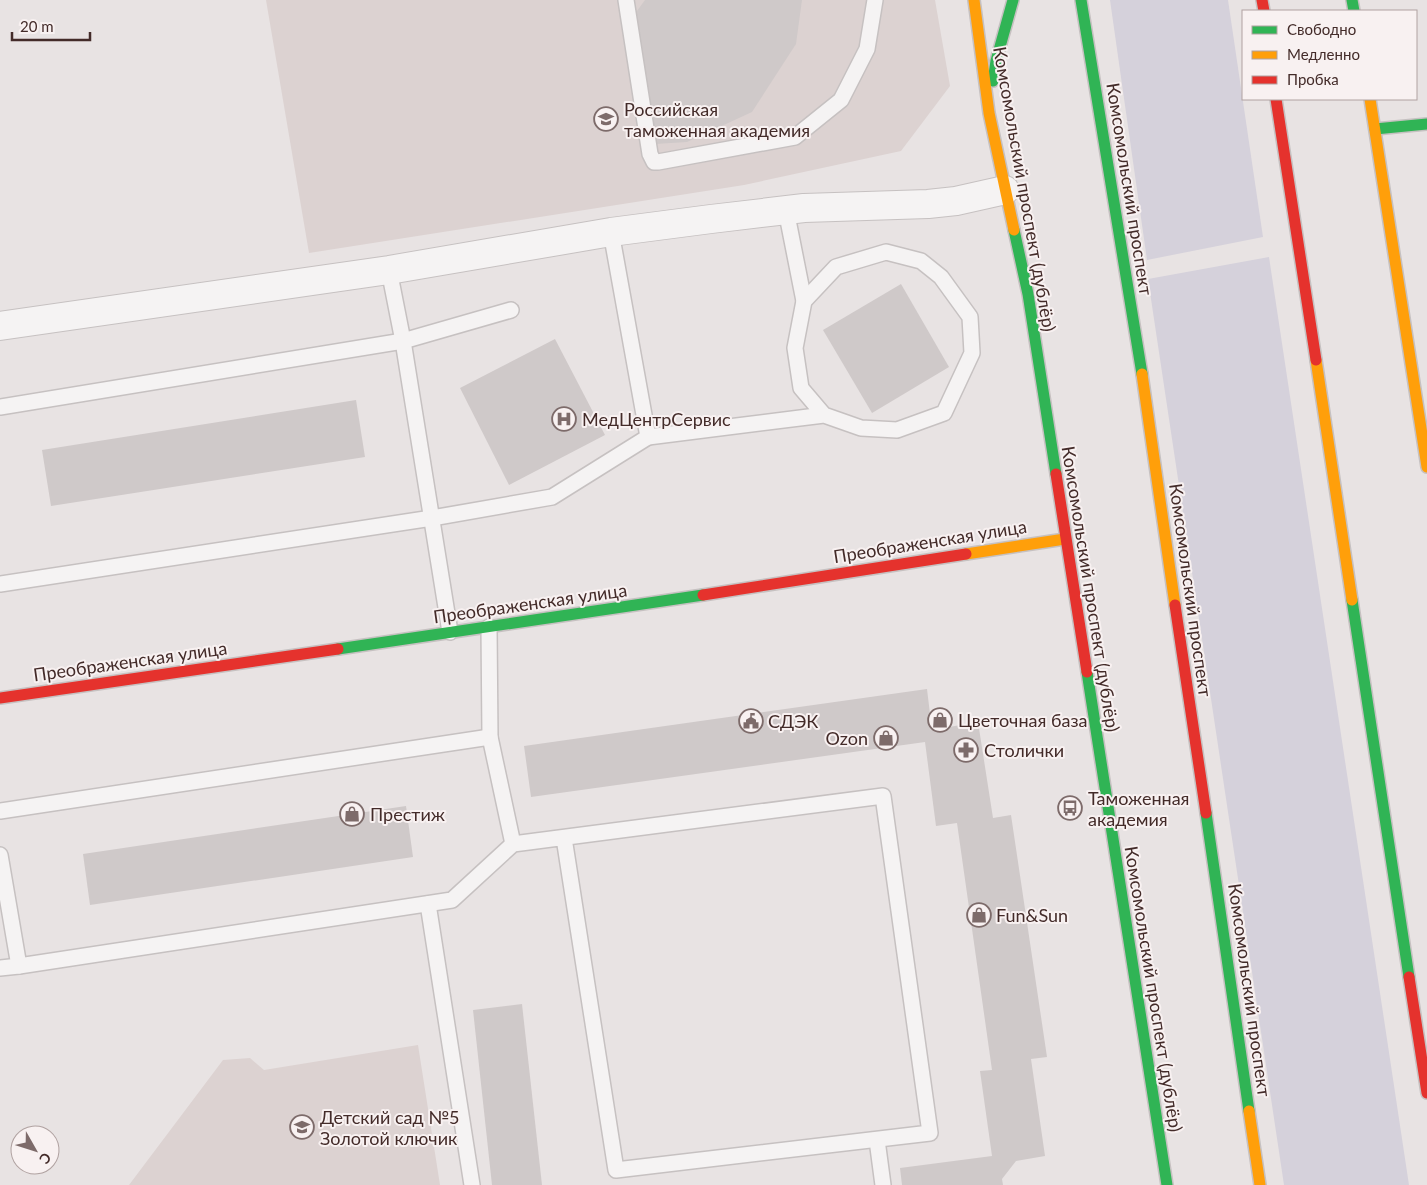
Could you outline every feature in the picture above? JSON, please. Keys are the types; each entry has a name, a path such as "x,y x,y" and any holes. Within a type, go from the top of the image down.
{"main road":[{"name":"Комсомольский проспект (дублёр)","path":"974,0 989,113 1028,294 1167,1185"},
{"path":"989,113 996,61 1012,0"},
{"name":"Комсомольский проспект","path":"1081,0 1127,274 1260,1185"},
{"path":"1276,100 1427,1093"},
{"path":"1370,100 1427,467"},
{"path":"1375,129 1427,124"},
{"name":"Преображенская улица","path":"0,698 489,627 1065,538"}],"street":[{"path":"0,326 388,270 611,232 786,210 862,204 928,204 956,201 1005,190"}],"lane":[{"path":"626,0 650,154 654,162 658,162 796,137 841,100 867,49 874,0"},
{"path":"786,210 804,301 795,348 801,388 824,415"},
{"path":"611,232 648,437"},
{"path":"0,584 432,518 552,496 648,437 824,415 861,428 897,430 944,412 972,353 970,317 941,278 921,261 886,252 836,267 804,301"},
{"path":"388,270 403,341 450,632"},
{"path":"0,407 403,341 511,310"},
{"path":"489,627 490,737 513,844"},
{"path":"0,811 490,737"},
{"path":"0,968 452,900 513,844 883,796 930,1133 616,1170 564,838"},
{"path":"0,855 19,966"},
{"path":"428,904 472,1185"},
{"path":"876,1140 883,1185"}],"shaded area":[{"name":"Российская таможенная академия","path":"266,0 935,0 950,86 901,151 744,185 309,253"},
{"path":"1110,0 1228,0 1263,237 1147,260"},
{"path":"1269,257 1409,1185 1284,1185 1148,279"},
{"name":"Детский сад №5 Золотой ключик","path":"418,1045 440,1185 129,1185 223,1060 250,1058 264,1070"}],"building":[{"path":"645,0 802,0 796,44 752,112 687,142 655,144 634,15"},
{"path":"901,284 949,367 872,413 823,330"},
{"path":"555,339 605,435 509,485 460,388"},
{"path":"356,400 365,457 51,506 42,450"},
{"path":"927,689 930,714 949,727 978,722 993,818 1011,815 1047,1057 1031,1059 1045,1156 1016,1161 1002,1179 1003,1185 902,1185 900,1168 992,1156 980,1071 992,1070 957,823 936,826 925,742 531,797 524,746"},
{"path":"406,806 413,857 90,905 83,854"},
{"path":"522,1004 542,1185 492,1185 473,1010"}],"traffic: fast":[{"path":"993,81 996,61 1013,0"},
{"path":"1081,0 1142,374"},
{"path":"1352,0 1354,10"},
{"path":"1375,129 1427,124"},
{"path":"1014,230 1028,294 1056,474"},
{"path":"338,649 703,595"},
{"path":"1352,600 1409,977"},
{"path":"1087,672 1167,1185"},
{"path":"1206,813 1249,1111"}],"traffic: slow":[{"path":"974,0 989,113 1014,230"},
{"path":"1370,100 1427,467"},
{"path":"1316,360 1352,600"},
{"path":"1142,374 1175,605"},
{"path":"966,554 1065,539"},
{"path":"1249,1111 1260,1185"}],"traffic: jam":[{"path":"1262,0 1264,10"},
{"path":"1276,100 1316,360"},
{"path":"1056,474 1087,672"},
{"path":"703,595 966,554"},
{"path":"1175,605 1206,813"},
{"path":"0,698 338,649"},
{"path":"1409,977 1427,1093"}],"place":[{"name":"Российская таможенная академия","path":"606,119"},
{"name":"МедЦентрСервис","path":"564,419"},
{"name":"Цветочная база","path":"940,720"},
{"name":"СДЭК","path":"751,721"},
{"name":"Ozon","path":"886,738"},
{"name":"Столички","path":"966,750"},
{"name":"Таможенная академия","path":"1070,808"},
{"name":"Престиж","path":"352,814"},
{"name":"Fun&Sun","path":"979,915"},
{"name":"Детский сад №5 Золотой ключик","path":"302,1127"}]}
